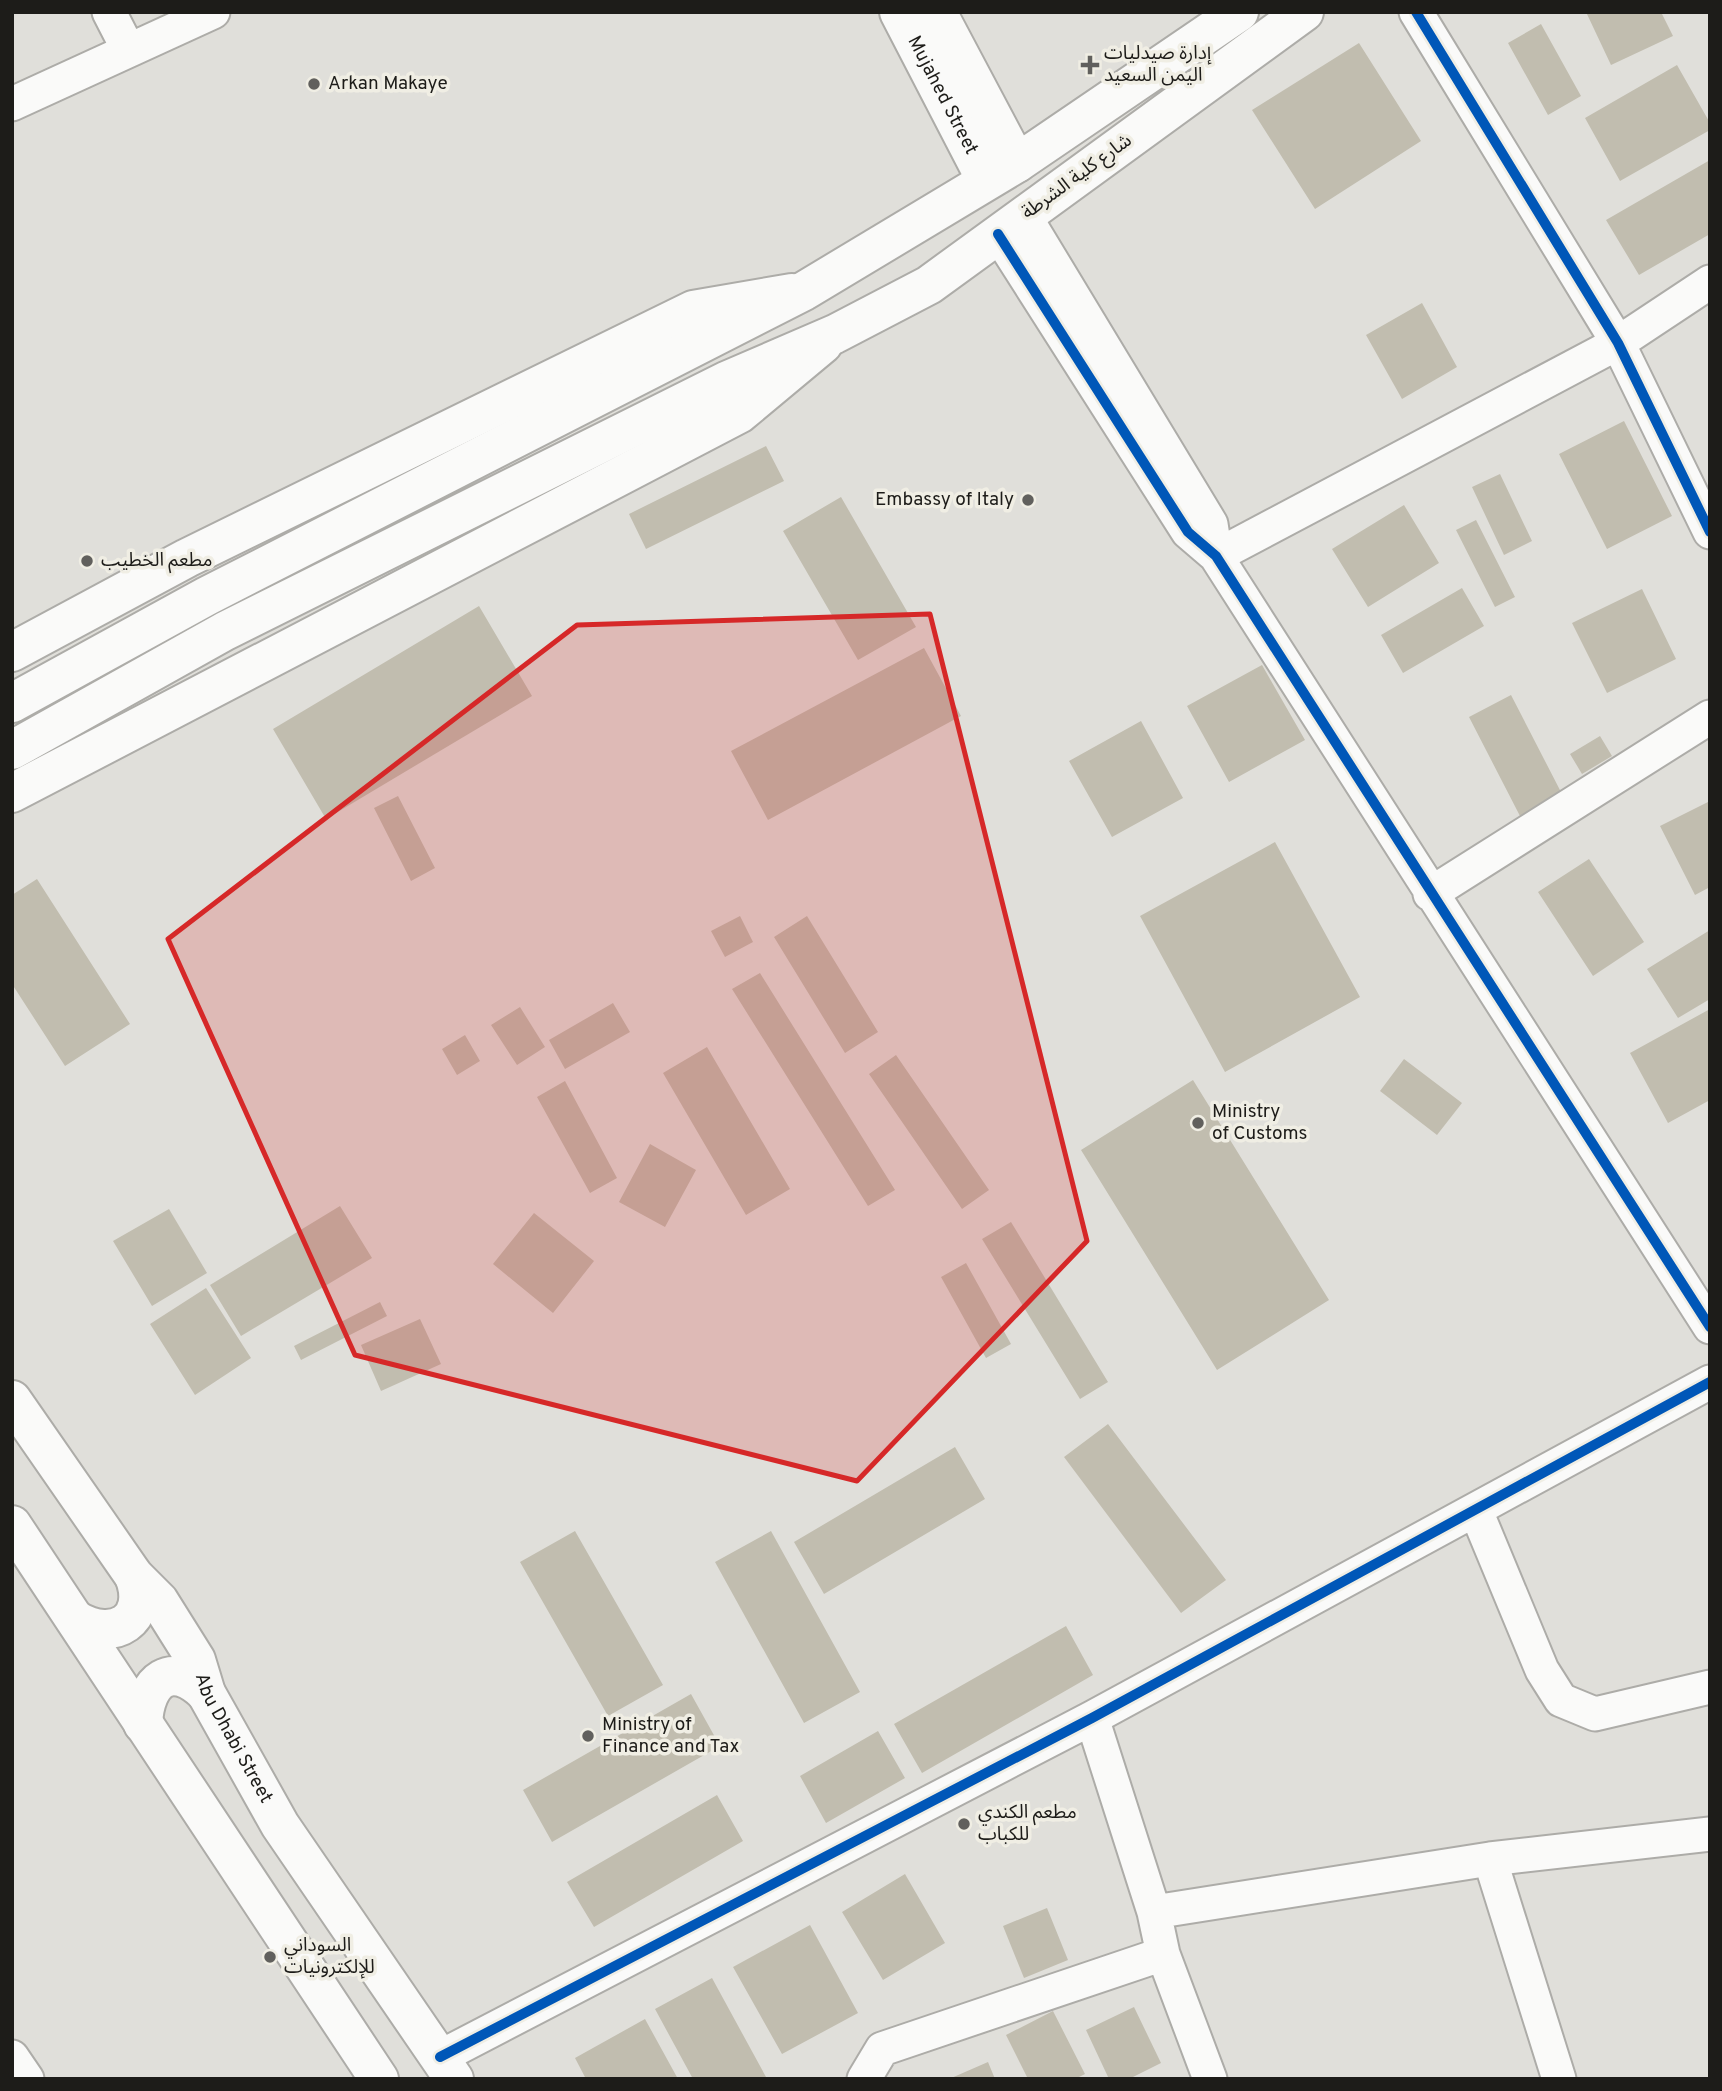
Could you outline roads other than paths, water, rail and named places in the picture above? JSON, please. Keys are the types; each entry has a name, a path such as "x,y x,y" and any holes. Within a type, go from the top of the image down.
{"main road":[{"name":"Mujahed Street","path":"898,12 1002,171"},
{"name":"Mujahed Street","path":"937,12 1002,171"},
{"path":"12,702 207,596 804,291 1002,171 1238,12"},
{"name":"شارع كلية الشرطة","path":"12,750 225,631 726,381 835,334 929,285 1304,12"},
{"path":"12,652 187,558 693,310 804,291"},
{"path":"12,793 738,414 835,334"},
{"name":"Abu Dhabi Street","path":"12,1401 134,1576 159,1601 178,1629 196,1660 206,1693 280,1825 447,2068"},
{"path":"12,1525 379,2079"},
{"path":"76,1620 91,1629 104,1632 120,1627 131,1618 138,1605 140,1591 134,1576"},
{"path":"144,1724 144,1703 151,1689 165,1679 179,1674 193,1680 206,1693"}],"street":[{"path":"109,12 128,49"},
{"path":"12,104 213,12"},
{"path":"1416,12 1618,343 1710,532"},
{"path":"1011,224 1188,533 1216,556 1710,1328"},
{"path":"1216,556 1618,343 1710,282"},
{"path":"1430,894 1710,718"},
{"path":"447,2068 1710,1382"},
{"path":"1476,1511 1542,1670 1561,1700 1595,1714 1710,1686"},
{"path":"1092,1718 1154,1912 1163,1954 1210,2079"},
{"path":"1154,1912 1490,1858 1710,1834"},
{"path":"1490,1858 1559,2079"},
{"path":"864,2079 882,2049 1163,1954"},
{"path":"12,2057 27,2079"}],"place":[{"name":"إدارة صيدليات اليمن السعيد","path":"1090,65"},
{"name":"Arkan Makaye","path":"314,84"},
{"name":"Embassy of Italy","path":"1028,500"},
{"name":"مطعم الخطيب","path":"87,561"},
{"name":"Ministry of Customs","path":"1198,1123"},
{"name":"Ministry of Finance and Tax","path":"588,1736"},
{"name":"مطعم الكندي للكباب","path":"964,1824"},
{"name":"السوداني للإلكترونيات","path":"270,1957"}]}
